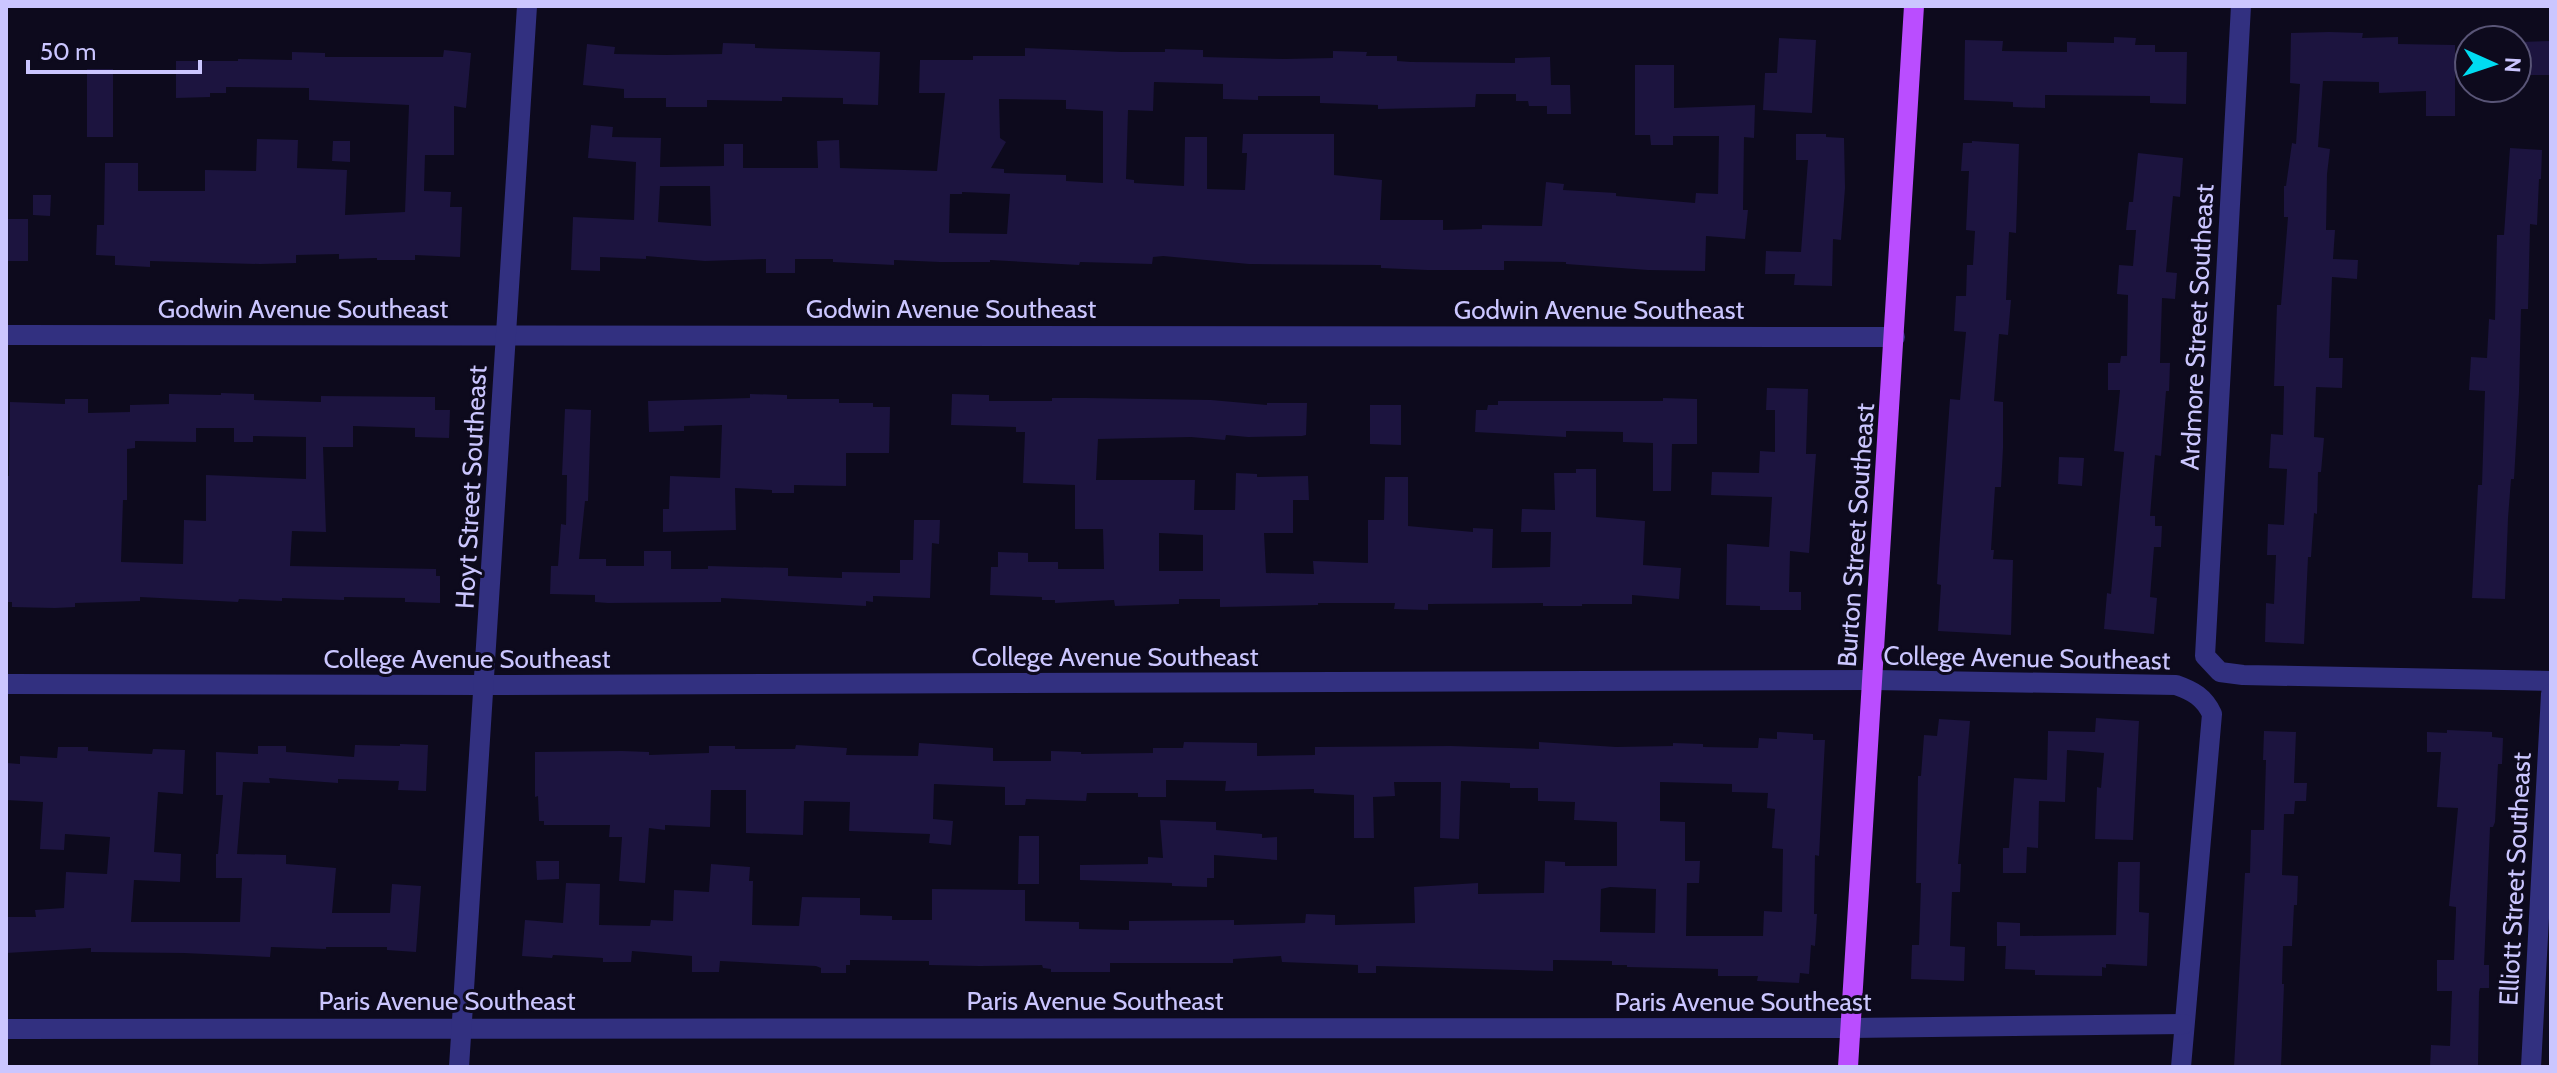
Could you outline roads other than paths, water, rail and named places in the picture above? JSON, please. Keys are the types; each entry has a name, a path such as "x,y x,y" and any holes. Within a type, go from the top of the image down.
{"main road":[{"name":"Burton Street Southeast","path":"1848,1067 1914,6"}],"street":[{"name":"Hoyt Street Southeast","path":"459,1067 527,6"},
{"name":"Ardmore Street Southeast","path":"2204,650 2241,6"},
{"name":"Godwin Avenue Southeast","path":"6,335 1895,337"},
{"name":"College Avenue Southeast","path":"2204,650 2211,665 2234,674 2551,681"},
{"name":"College Avenue Southeast","path":"6,684 1873,680 2176,685 2191,690 2205,701 2212,714 2184,1024"},
{"name":"Elliott Street Southeast","path":"2531,1067 2551,694"},
{"name":"Paris Avenue Southeast","path":"6,1029 1851,1028 2184,1024"},
{"path":"2181,1067 2184,1024"}]}
